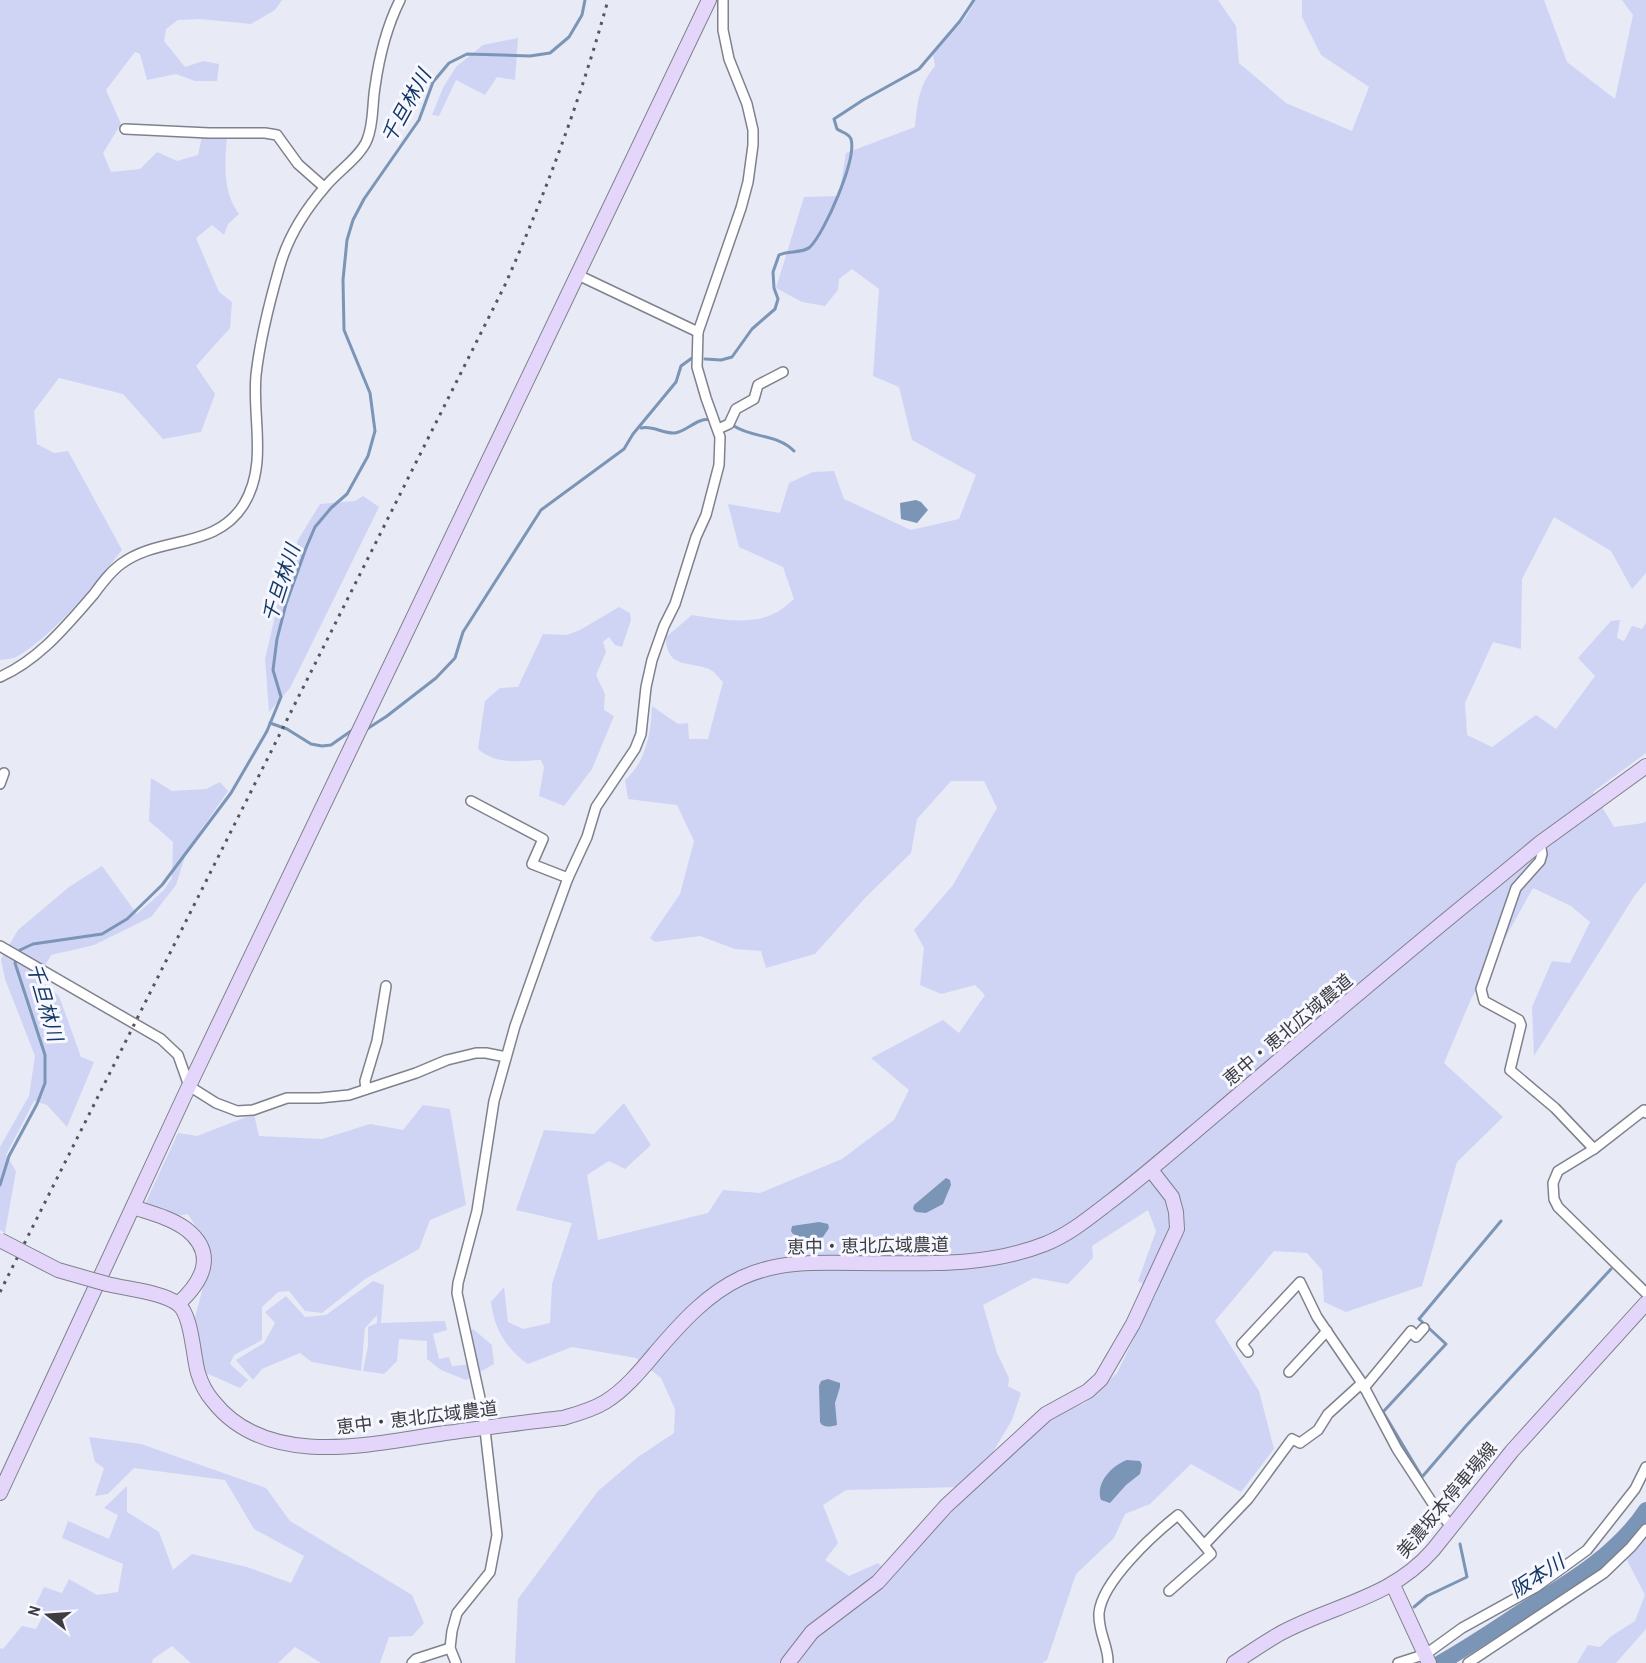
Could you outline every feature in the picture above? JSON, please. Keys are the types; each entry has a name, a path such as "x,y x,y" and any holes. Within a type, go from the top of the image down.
{"street":[{"path":"0,677 20,667 51,644 105,579 122,563 147,551 213,533 226,526 239,510 256,476 258,457 256,378 259,349 280,266 288,243 324,187 366,144 385,40 400,0"},
{"path":"0,1493 189,1086 709,0"},
{"path":"456,1663 450,1648 457,1613 487,1579 495,1554 497,1535 483,1412 457,1293 477,1211 494,1101 515,1026 568,879 587,837 596,807 635,749 641,735 650,667 664,626 675,604 696,537 713,493 721,448 718,429 697,367 698,332 741,208 748,182 753,145 753,130 747,104 729,59 723,30 723,0"},
{"path":"125,129 277,135 298,164 324,187"},
{"path":"578,275 698,332"},
{"path":"718,429 729,424 736,409 754,399 758,385 783,372"},
{"name":"恵中・恵北広域農道","path":"178,1304 185,1315 198,1372 207,1394 227,1416 255,1433 290,1444 328,1448 360,1446 579,1414 606,1401 636,1376 673,1333 718,1290 742,1277 770,1267 787,1264 828,1263 940,1264 988,1260 1006,1257 1046,1243 1074,1230 1151,1170 1540,843 1646,766"},
{"path":"0,784 4,772"},
{"path":"471,801 543,839 532,864 568,879"},
{"path":"1540,843 1542,854 1540,861 1516,888 1481,989 1484,1001 1519,1020 1521,1025 1510,1070 1555,1108 1594,1149"},
{"path":"0,946 161,1039 178,1055 189,1086 216,1103 237,1111 253,1110 287,1098 349,1095 447,1060 476,1053 506,1057"},
{"path":"366,1089 365,1081 377,1041 386,986"},
{"path":"1646,1113 1644,1110 1594,1149 1558,1171 1553,1183 1554,1199 1558,1207 1646,1293"},
{"path":"788,1663 812,1632 878,1582 946,1506 1046,1414 1088,1391 1101,1379 1133,1324 1177,1229 1172,1197 1151,1170"},
{"path":"0,1240 58,1270 162,1296 178,1304 199,1282 204,1262 200,1245 185,1228 134,1207"},
{"path":"1248,1352 1242,1344 1300,1282 1327,1331 1363,1386 1397,1449 1437,1510 1451,1526"},
{"name":"美濃坂本停車場線","path":"1234,1663 1281,1633 1393,1585 1424,1562 1531,1428 1646,1303"},
{"path":"1204,1545 1248,1499 1292,1439 1300,1443 1318,1430 1328,1414 1363,1386 1411,1331 1416,1337 1424,1328"},
{"path":"1288,1372 1327,1331"},
{"path":"1398,1663 1427,1658 1462,1628 1536,1587 1587,1550 1635,1489 1646,1467"},
{"path":"1108,1663 1099,1625 1099,1610 1110,1586 1122,1569 1178,1515 1210,1554 1169,1591"},
{"path":"1468,1663 1604,1573 1632,1547 1646,1528"},
{"path":"1393,1585 1427,1658"},
{"path":"412,1663 416,1659 450,1648"}],"shaded area":[{"path":"0,0 282,0 275,10 251,24 200,19 178,20 166,29 164,41 185,67 203,61 219,64 217,81 195,81 176,74 147,80 140,54 135,52 106,90 121,124 103,153 111,172 140,169 157,152 177,161 198,155 202,136 227,136 225,167 227,187 239,214 228,224 224,235 212,225 196,238 219,292 232,302 230,328 196,366 215,394 201,432 163,439 123,394 59,378 34,411 37,444 54,453 68,451 122,550 74,608 46,635 18,656 0,660"},
{"path":"976,0 1218,0 1236,26 1239,63 1286,103 1352,131 1369,87 1321,55 1302,17 1302,0 1544,0 1567,62 1615,99 1633,15 1622,0 1646,0 1646,573 1632,589 1611,551 1554,517 1522,579 1521,649 1493,642 1465,703 1467,735 1492,747 1536,715 1556,729 1595,676 1578,658 1611,621 1620,620 1617,638 1624,641 1632,626 1642,629 1646,623 1646,753 1593,792 1614,827 1646,821 1646,882 1635,895 1534,1056 1532,1007 1552,961 1570,963 1590,922 1571,906 1533,888 1471,999 1444,1063 1503,1117 1457,1162 1422,1286 1346,1312 1324,1302 1322,1270 1307,1253 1274,1251 1215,1321 1259,1391 1274,1449 1241,1492 1191,1464 1150,1504 1125,1514 1114,1538 1076,1574 1047,1660 1042,1663 515,1663 518,1599 598,1491 638,1457 674,1433 675,1409 661,1378 636,1358 572,1347 528,1364 507,1345 498,1329 491,1302 504,1287 508,1322 523,1329 550,1323 552,1284 572,1223 516,1210 544,1130 594,1134 624,1103 651,1145 625,1169 609,1161 587,1175 598,1240 708,1213 723,1190 760,1193 842,1159 894,1120 909,1090 871,1058 943,1020 959,1033 985,995 975,985 941,994 920,985 924,948 914,930 953,885 997,808 984,781 951,781 917,819 911,853 866,897 815,954 766,968 761,951 735,949 700,936 655,942 650,938 680,894 694,841 677,805 628,799 625,780 643,756 652,706 678,724 688,723 689,739 708,739 723,682 709,669 674,659 667,647 666,637 692,615 734,620 756,619 778,612 794,599 783,567 739,547 728,504 780,513 789,483 813,472 834,471 844,499 911,530 959,519 976,475 912,440 899,387 873,376 879,289 852,269 839,279 838,290 825,306 802,302 776,288 804,197 839,196 846,153 915,127 920,95 925,80 935,66 933,54 966,17","holes":["1148,1210 1156,1231 1138,1281 1157,1292 1117,1373 1085,1403 1049,1418 888,1573 878,1563 849,1576 825,1560 838,1543 823,1505 846,1490 959,1487 990,1457 1012,1420 1021,1393 1008,1386 1009,1378 997,1353 983,1305 1034,1278 1068,1284 1093,1258 1092,1246"]},
{"path":"518,38 515,80 497,77 485,95 456,80 439,116 432,115 443,88 456,67 483,45"},
{"path":"363,496 379,507 290,688 269,712 265,659 280,595 298,540 320,504 355,501"},
{"path":"916,500 928,510 917,523 901,519 900,503"},
{"path":"619,607 630,613 631,620 622,647 615,645 609,637 603,642 606,652 596,675 605,694 604,710 614,716 592,769 564,806 539,796 544,767 541,760 500,760 478,749 485,701 500,688 518,687 543,634 567,635"},
{"path":"151,778 172,791 206,789 220,782 228,791 187,850 176,885 151,917 94,945 51,955 38,978 59,996 81,1057 94,1062 67,1127 47,1105 34,1101 6,1155 16,1171 5,1233 0,1230 0,1147 29,1096 35,1056 5,979 1,959 18,930 69,887 102,866 137,914 163,891 172,878 173,842 149,821"},
{"path":"423,1105 450,1109 466,1205 430,1220 419,1249 365,1279 322,1313 305,1311 289,1291 278,1292 262,1307 262,1340 234,1355 230,1364 248,1380 240,1388 206,1373 193,1325 207,1272 208,1247 188,1214 173,1217 145,1204 178,1133 197,1136 254,1114 259,1136 322,1139 370,1124 403,1130"},
{"path":"946,1178 950,1180 951,1185 943,1204 926,1213 916,1212 913,1209 914,1205"},
{"path":"819,1222 828,1224 829,1228 823,1237 811,1242 791,1231 792,1226"},
{"path":"373,1281 384,1285 381,1323 445,1321 447,1330 433,1334 439,1359 449,1357 452,1366 473,1364 466,1331 473,1329 492,1345 494,1364 466,1380 441,1370 427,1359 427,1341 399,1339 397,1361 384,1374 363,1371 368,1346 368,1327 377,1323 377,1315 365,1328 361,1371 312,1362 300,1353 262,1369 253,1380 236,1360 264,1343 275,1323 265,1312 286,1296 305,1317 326,1315"},
{"path":"828,1379 840,1383 835,1403 837,1425 830,1427 820,1422 819,1386 821,1381"},
{"path":"89,1437 141,1444 266,1488 290,1521 412,1595 424,1623 412,1636 389,1637 380,1663 321,1663 295,1647 278,1663 191,1663 172,1646 153,1659 152,1663 0,1663 0,1648 3,1649 22,1626 36,1629 45,1612 36,1604 44,1587 62,1593 69,1579 97,1595 118,1592 123,1564 62,1538 68,1521 109,1539 118,1515 104,1508 127,1486 127,1512 159,1532 173,1570 192,1554 247,1567 291,1583 304,1556 254,1529 225,1480 134,1468 108,1494 95,1496 104,1468 95,1462"},
{"path":"1127,1460 1140,1461 1142,1465 1140,1474 1126,1485 1110,1503 1101,1500 1101,1487 1106,1475"},
{"path":"1646,1538 1646,1629 1616,1663 1577,1663 1588,1645 1600,1647 1610,1637 1635,1621 1645,1595 1627,1560"}],"waterway":[{"name":"千旦林川","path":"0,1185 9,1156 37,1104 45,1083 45,1055 15,963 20,950 33,944 102,934 127,919 162,885 231,793 267,731 281,697 273,670 277,639 286,604 315,527 347,494 368,456 375,431 370,393 344,330 343,280 347,240 353,220 364,199 419,120 433,82 449,63 467,54 530,56 550,53 569,37 582,15 585,0"},
{"path":"705,359 721,360 732,357 752,329 775,309 778,299 774,288 773,272 779,255 807,249 824,227 845,178 852,149 850,137 837,129 834,119 919,69 960,21 974,0"},
{"path":"367,729 436,678 455,658 463,632 541,510 624,449 633,434 676,382 681,366 692,358"},
{"path":"641,428 675,433 701,420 711,420"},
{"path":"734,426 749,433 773,439 794,451"},
{"path":"270,723 287,729 311,744 322,746 331,745 351,731"},
{"path":"1501,1221 1419,1319 1446,1344 1383,1412 1422,1477 1611,1269"},
{"name":"阪本川","path":"1440,1663 1588,1568 1620,1542 1646,1510"},
{"path":"1414,1607 1427,1596 1467,1577 1460,1544"}],"railway":[{"path":"0,1292 505,285 562,144 608,0"}]}
